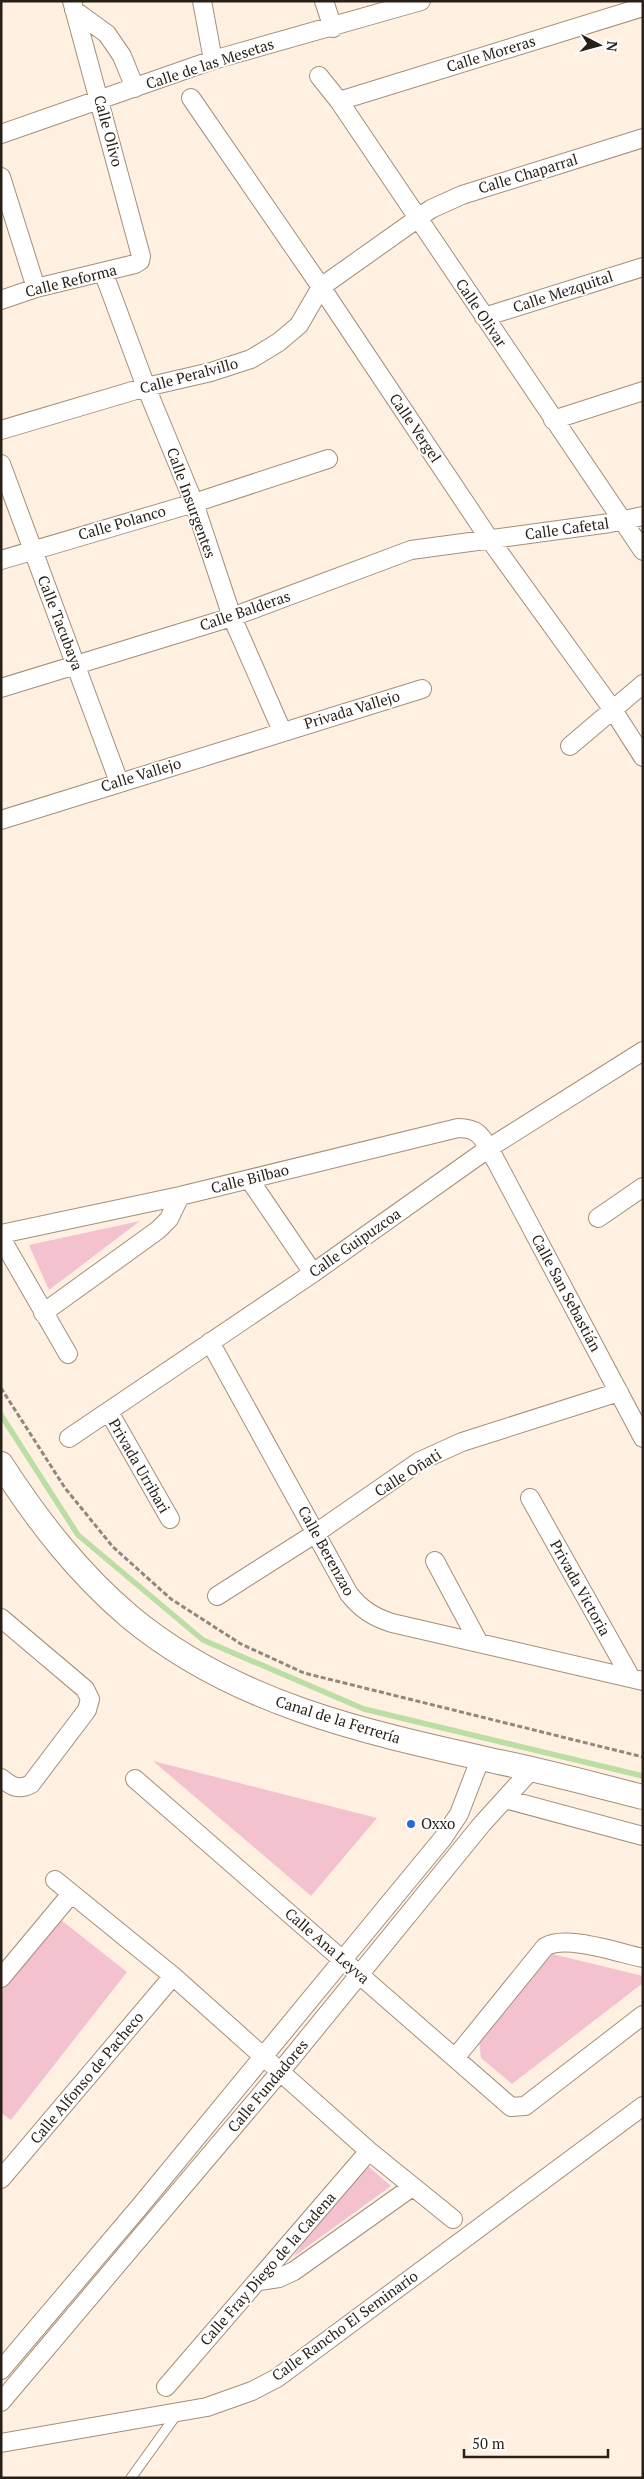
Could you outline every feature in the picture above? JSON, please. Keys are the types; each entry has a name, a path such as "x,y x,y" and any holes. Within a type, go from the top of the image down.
{"street":[{"path":"202,1 213,60"},
{"path":"324,1 333,28"},
{"name":"Calle de las Mesetas","path":"1,134 213,60 333,28 420,1"},
{"path":"73,6 108,34 122,56 135,88"},
{"name":"Calle Olivo","path":"73,6 141,256 140,261"},
{"name":"Calle Moreras","path":"339,101 643,7"},
{"name":"Calle Olivar","path":"320,76 339,101 643,551"},
{"name":"Calle Vergel","path":"191,98 321,287 490,540 613,710 643,756"},
{"name":"Calle Chaparral","path":"418,219 438,206 462,195 643,138"},
{"path":"1,177 36,288"},
{"name":"Calle Peralvillo","path":"1,430 146,387 211,372 261,354 299,325 321,287 418,219"},
{"name":"Calle Reforma","path":"1,300 36,288 104,274 140,261"},
{"name":"Calle Mezquital","path":"484,317 643,266"},
{"name":"Calle Insurgentes","path":"104,274 146,387 194,502 232,617 282,731"},
{"path":"553,420 643,391"},
{"name":"Calle Polanco","path":"1,560 194,502 328,459"},
{"name":"Calle Tacubaya","path":"1,464 119,782"},
{"name":"Calle Cafetal","path":"490,540 621,521 643,516"},
{"name":"Calle Balderas","path":"1,688 232,617 411,550 490,540"},
{"path":"570,746 643,684"},
{"name":"Privada Vallejo","path":"282,731 422,689"},
{"name":"Calle Vallejo","path":"1,820 282,731"},
{"name":"Calle Guipuzcoa","path":"69,1438 313,1272 489,1148 643,1051"},
{"name":"Calle Bilbao","path":"1,1234 180,1196 458,1128 470,1128 479,1132 489,1148"},
{"name":"Calle San Sebastián","path":"489,1148 643,1438"},
{"path":"249,1179 313,1272"},
{"path":"598,1218 642,1189"},
{"path":"43,1313 158,1230 170,1219 180,1196"},
{"path":"1,1238 68,1354"},
{"name":"Calle Berenzao","path":"210,1342 349,1594 360,1608 376,1618 392,1623 637,1679"},
{"name":"Calle Oñati","path":"217,1596 316,1533 420,1461 440,1451 486,1434 619,1392"},
{"name":"Privada Urribari","path":"108,1412 170,1520"},
{"name":"Canal de la Ferrería","path":"1,1464 52,1537 77,1566 131,1617 201,1666 232,1683 292,1709 412,1743 532,1769 643,1797"},
{"name":"Privada Victoria","path":"530,1498 637,1679"},
{"path":"435,1561 479,1643"},
{"path":"1,1618 85,1689 90,1699 87,1710 31,1784 23,1788 12,1787 1,1778"},
{"name":"Calle Fundadores","path":"1,2370 141,2205 262,2056 343,1961 451,1826 459,1814 481,1758"},
{"name":"Calle Fundadores","path":"2,2402 360,1976 482,1824 532,1769"},
{"name":"Calle Ana Leyva","path":"135,1779 511,2107 520,2108 643,2015"},
{"path":"505,1799 643,1836"},
{"path":"55,1880 173,1976 369,2151 453,2220"},
{"path":"1,1978 71,1894"},
{"path":"454,2058 544,1947 550,1943 566,1942 643,1958"},
{"name":"Calle Alfonso de Pacheco","path":"1,2180 173,1976"},
{"name":"Calle Rancho El Seminario","path":"1,2443 177,2414 228,2401 277,2378 643,2106"},
{"name":"Calle Fray Diego de la Cadena","path":"166,2387 369,2151"},
{"path":"259,2281 279,2278 294,2271 412,2186"},
{"path":"141,2205 156,2218"}],"lane":[{"path":"131,2478 177,2414"}],"path":[{"path":"1,1388 65,1488 113,1547 171,1599 240,1644 304,1672 643,1757"}],"shaded area":[{"path":"140,1221 49,1290 29,1245"},
{"path":"153,1761 377,1818 311,1896"},
{"path":"56,1916 127,1972 11,2120 1,2113 1,1983"},
{"path":"548,1953 643,1976 643,1983 512,2084 481,2058 478,2033"},
{"path":"361,2160 391,2186 293,2257"}],"waterway":[{"path":"1,1415 78,1535 203,1640 364,1709 643,1776"}],"place":[{"name":"Oxxo","path":"411,1824"}]}
